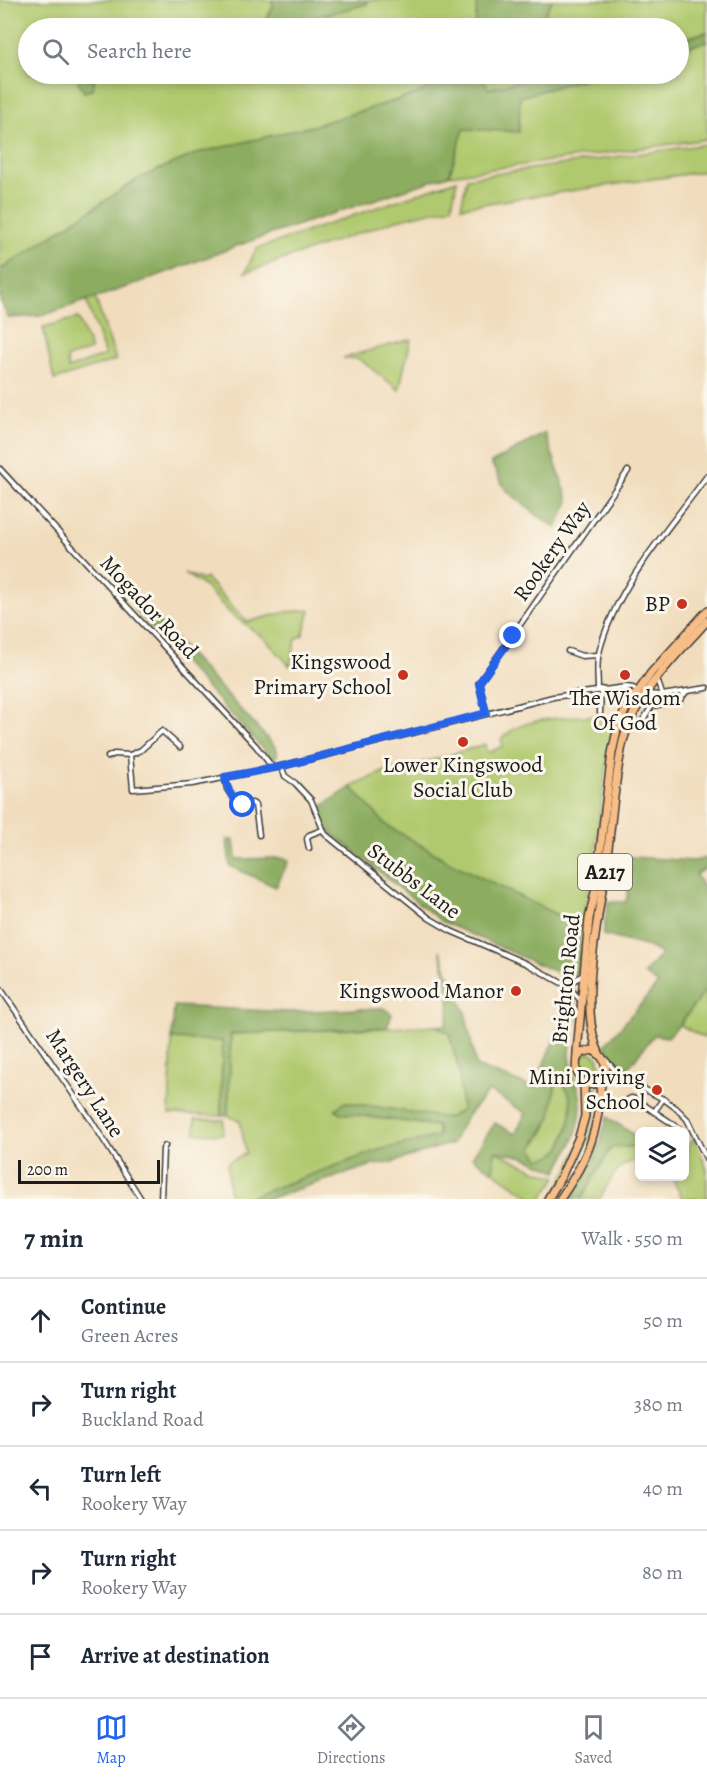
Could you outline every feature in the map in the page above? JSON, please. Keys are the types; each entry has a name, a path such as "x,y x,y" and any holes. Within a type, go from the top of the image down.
{"highway":[{"name":"Brighton Road","path":"576,1061 584,975 612,753 618,726 651,673 707,611"},
{"name":"Brighton Road","path":"601,1054 594,1044 591,1025 592,964 620,754 640,693 657,678 707,621"},
{"path":"576,1061 581,1053 586,1051 592,1050 601,1054"},
{"name":"A217","path":"560,1199 584,1161 593,1140 605,1062 601,1054"},
{"name":"A217","path":"548,1199 579,1137 585,1116 584,1084 576,1070 576,1061"},
{"path":"584,1084 594,1084 602,1079"}],"street":[{"name":"Mogador Road","path":"0,469 256,746 273,768"},
{"name":"Rookery Way","path":"486,713 479,683 628,471"},
{"path":"600,713 598,655 614,612 629,582 707,476"},
{"path":"568,651 582,656 598,655"},
{"path":"657,678 662,695"},
{"path":"130,754 133,789 192,784 273,768 553,697 599,690 633,688 640,693 662,695 707,688"},
{"path":"641,723 652,706 679,700 686,691"},
{"path":"108,758 114,754 130,754 141,750 162,731 180,747"},
{"path":"280,766 285,776 311,800 322,830 309,835 307,839 309,848"},
{"path":"225,777 227,789 237,804 252,803 255,805 259,835"},
{"name":"Stubbs Lane","path":"322,830 439,925 523,962 562,983 576,993 581,1001"},
{"path":"562,983 570,983 584,975"},
{"name":"Margery Lane","path":"0,988 91,1120 141,1199"},
{"path":"601,1054 615,1073 676,1108 687,1119 707,1160"},
{"path":"602,1079 615,1073"},
{"path":"619,1105 631,1098 635,1099 675,1127"},
{"path":"654,1112 663,1099"},
{"path":"161,1199 165,1146"}],"green space":[{"path":"0,0 272,0 273,7 267,18 18,18 18,84 80,84 84,92 91,90 94,84 434,84 417,94 312,126 198,153 0,270"},
{"path":"272,0 368,0 367,4 312,18 267,18 273,7"},
{"path":"368,0 477,0 476,18 312,18 367,4"},
{"path":"477,0 552,0 543,18 476,18"},
{"path":"552,0 707,0 707,32 689,37 689,18 543,18"},
{"path":"707,32 707,41 689,47 689,37"},
{"path":"707,41 707,139 449,175 464,129 520,97 565,84 689,84 689,47"},
{"path":"80,84 94,84 91,90 84,92"},
{"path":"434,84 486,84 488,89 508,84 565,84 520,97 519,132 464,129 449,175 253,240 41,316 8,318 0,300 0,270 138,179 198,153 312,126 417,94"},
{"path":"485,84 507,84 487,89"},
{"path":"707,144 707,171 461,207 467,178"},
{"path":"457,180 452,207 396,220 245,273 256,249"},
{"path":"95,297 116,360 54,380 43,327 78,318 91,350 67,358 68,369 105,355 86,300"},
{"path":"411,339 399,390 359,359 343,358"},
{"path":"545,433 569,502 556,527 538,516 505,489 491,463"},
{"path":"184,573 203,580 206,578 247,622 286,612 310,610 303,635 296,639 290,666 264,638 232,615 204,586"},
{"path":"140,601 277,749 277,756 271,758 135,610"},
{"path":"594,716 616,721 610,746 592,876 580,926 451,863 386,825 351,787 383,772 485,744 486,751 490,752 503,746 501,739 509,732 528,723"},
{"path":"351,787 386,825 451,863 580,926 580,971 569,978 441,921 325,828 318,809"},
{"path":"227,840 234,840 236,859 280,858 289,860 276,887 230,866"},
{"path":"617,856 694,861 707,858 707,868 696,874 707,895 707,993 704,992 668,1037 654,1035 624,1073 605,1045 658,984 644,974 661,954 649,947 603,935 608,902 626,902 632,867"},
{"path":"440,950 465,1011 476,1066 534,1088 572,995 575,1018 570,1055 581,1106 578,1126 571,1145 557,1171 524,1157 495,1151 493,1171 472,1157 495,1123 515,1134 526,1113 489,1091 467,1116 451,1145 390,1163 373,1165 267,1199 244,1199 379,1150 438,1136 437,1126 341,1113 335,1109 345,1102 448,1118 462,1110 459,1070 449,1033 436,1026 446,1025 449,1006 448,987","holes":["556,1078 563,1084 570,1097 571,1105 568,1129 558,1152 539,1159 532,1148 551,1117"]},
{"path":"704,991 707,993 707,1033 704,1038 680,1025"},
{"path":"174,1006 287,1012 383,1008 392,1014 387,1027 231,1034 228,1116 221,1116 222,1041 172,1039"},
{"path":"436,1026 449,1033 459,1070 462,1110 448,1118 345,1102 341,1113 437,1126 438,1137 379,1150 244,1199 230,1199 227,1163 246,1153 240,1121 228,1116 231,1034"},
{"path":"172,1039 222,1040 221,1116 169,1114"},
{"path":"590,1052 598,1057 601,1069 594,1082 585,1081 579,1067 583,1055"},
{"path":"556,1077 563,1083 570,1097 570,1121 559,1150 552,1156 539,1160 532,1148 548,1124"},
{"path":"597,1087 591,1132 581,1159 557,1199 551,1199 573,1160 584,1132 588,1103 587,1088"},
{"path":"607,1117 635,1135 635,1146 611,1148 581,1199 568,1199 598,1150"},
{"path":"195,1119 224,1120 223,1134 195,1133"},
{"path":"694,1137 707,1169 707,1199 683,1199 674,1181 689,1181 689,1146"},
{"path":"635,1146 635,1161 619,1169 600,1199 581,1199 611,1148"},
{"path":"495,1151 537,1171 557,1177 541,1199 534,1199 493,1171"}],"place":[{"name":"BP","path":"682,604"},
{"name":"Kingswood Primary School","path":"403,675"},
{"name":"The Wisdom Of God","path":"625,675"},
{"name":"Lower Kingswood Social Club","path":"463,742"},
{"name":"Kingswood Manor","path":"516,991"},
{"name":"Mini Driving School","path":"657,1090"}],"route":[{"path":"243,805 237,804 227,789 225,777 279,767 486,713 479,683 513,636"}]}
